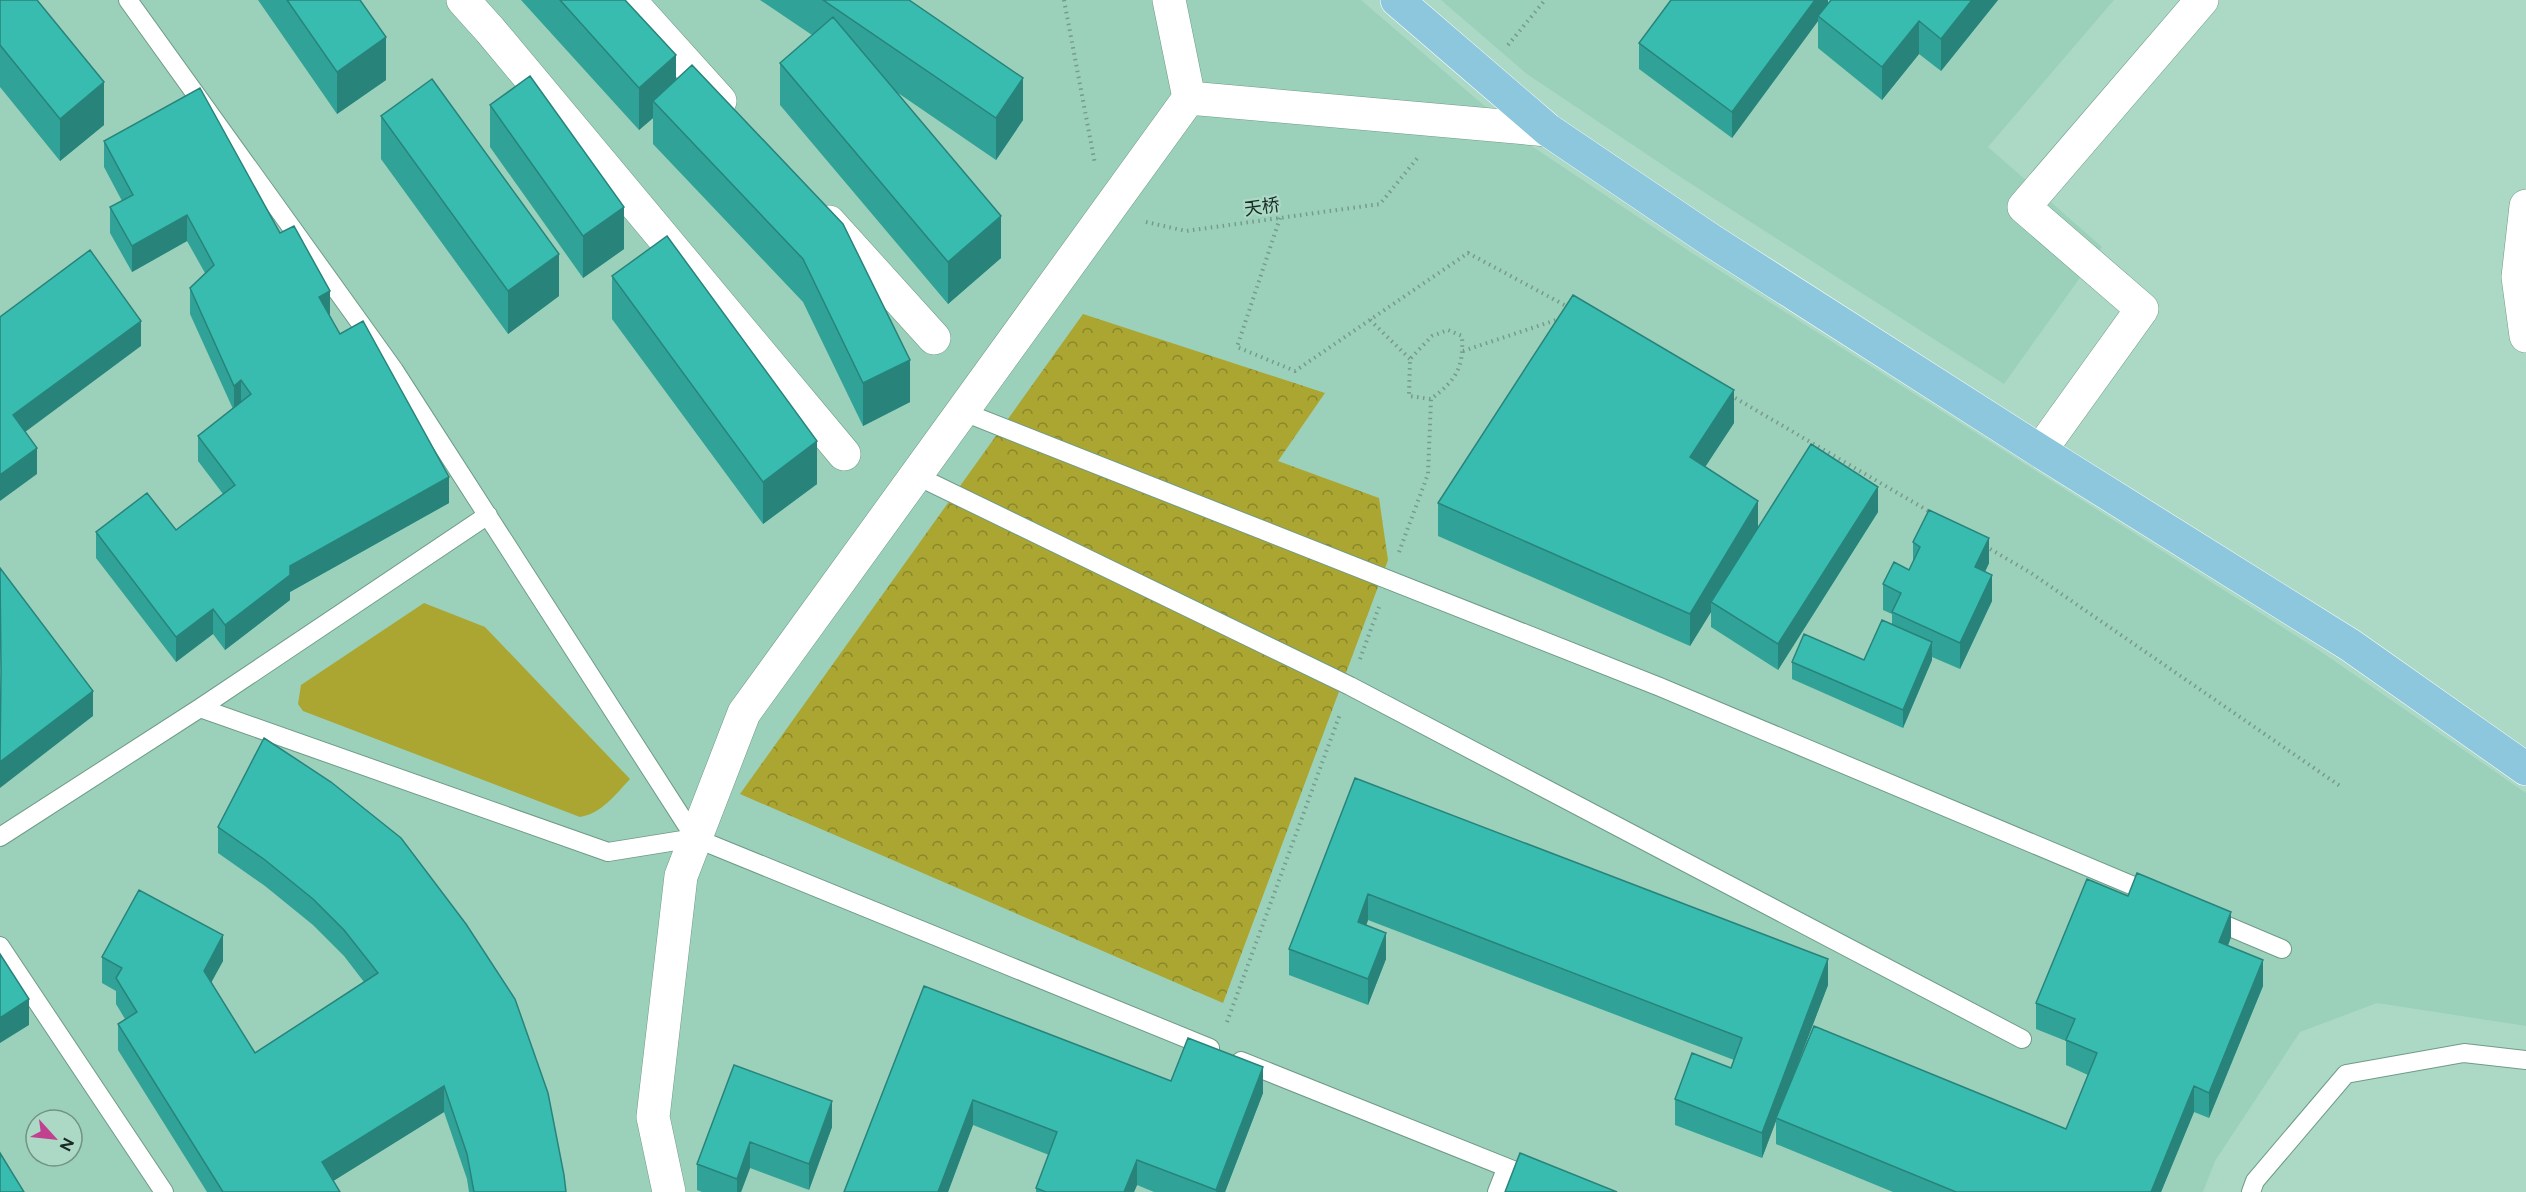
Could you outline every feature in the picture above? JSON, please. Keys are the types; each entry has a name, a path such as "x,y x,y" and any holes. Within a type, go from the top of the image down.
{"main road":[{"path":"1397,0 1548,130 1712,241 2040,451 2350,645 2523,759"}],"street":[{"path":"463,0 844,454"},
{"path":"629,0 741,125"},
{"path":"669,1192 653,1117 681,876 744,713 1189,98 1169,0"},
{"path":"2040,451 2142,309 2024,207 2202,0"},
{"path":"1189,98 1548,130"},
{"path":"806,196 934,338"},
{"path":"2526,206 2518,278 2526,336"}],"lane":[{"path":"128,0 394,370 695,838"},
{"path":"961,411 1660,687 2173,903"},
{"path":"915,475 1350,686 2022,1040"},
{"path":"0,837 200,708 488,515"},
{"path":"200,708 608,852 695,838 1506,1169 1568,1192"},
{"path":"2195,912 2282,948"},
{"path":"0,946 164,1192"},
{"path":"2251,1192 2255,1181 2346,1074 2464,1053 2526,1060"},
{"path":"1497,1192 1506,1169"}],"path":[{"path":"1064,0 1104,213"},
{"path":"1484,75 1545,0"},
{"name":"天桥","path":"1104,213 1186,231 1380,204 1447,122"},
{"path":"1280,218 1237,347 1295,371 1468,253 1578,313"},
{"path":"1463,351 1568,316"},
{"path":"1370,320 1410,359"},
{"path":"1448,330 1462,336 1463,351 1463,360 1448,387 1431,399 1409,396 1410,359 1432,336 1448,330"},
{"path":"1722,390 1773,418 1932,514"},
{"path":"1216,1051 1428,474 1431,399"},
{"path":"1982,543 2031,573 2340,786"}],"shaded area":[{"path":"0,0 1361,0 1530,145 1692,253 2320,651 2526,793 2526,1026 2377,1003 2300,1032 2215,1161 2203,1192 0,1192"},
{"path":"1441,0 2114,0 1988,147 2102,247 2004,384 1685,180 1527,74"}],"green space":[{"path":"1083,314 1325,393 1278,461 1379,498 1388,560 1223,1003 740,794"},
{"path":"424,603 485,627 630,779 608,802 595,812 580,817 303,711 298,704 301,685"}],"building":[{"path":"0,0 37,0 104,82 60,119 0,45"},
{"path":"287,0 360,0 386,37 337,72"},
{"path":"560,0 625,0 676,55 639,88"},
{"path":"823,0 909,0 1023,78 996,118"},
{"path":"1671,0 1815,0 1732,112 1639,43"},
{"path":"1831,0 1972,0 1941,39 1919,21 1882,67 1818,16"},
{"path":"833,17 1001,216 948,262 780,63"},
{"path":"692,65 843,224 910,360 863,383 803,259 653,101"},
{"path":"530,76 624,207 583,236 490,105"},
{"path":"432,79 559,254 508,291 381,116"},
{"path":"200,88 280,233 294,226 330,291 319,297 340,334 363,321 449,477 290,566 290,575 225,625 213,609 176,637 96,532 147,493 176,530 235,485 198,436 251,394 241,380 234,386 190,288 214,265 187,215 132,246 110,207 133,195 104,141"},
{"path":"667,236 817,441 763,482 612,276"},
{"path":"90,250 141,321 13,415 37,448 0,475 0,317"},
{"path":"1573,295 1734,390 1690,457 1758,501 1690,614 1438,503"},
{"path":"1811,444 1878,487 1778,644 1711,602"},
{"path":"1929,510 1989,538 1975,567 1992,575 1960,643 1892,612 1901,593 1883,584 1894,562 1909,570 1920,547 1913,542"},
{"path":"0,568 93,691 0,762 1,671"},
{"path":"1882,620 1932,642 1903,710 1792,662 1804,634 1864,660"},
{"path":"264,738 331,782 401,838 466,924 515,999 548,1093 566,1192 474,1192 467,1154 444,1086 322,1162 340,1192 223,1192 118,1024 137,1012 116,978 122,968 102,957 139,890 223,935 204,971 255,1053 378,973 344,930 313,899 265,860 218,827"},
{"path":"1355,778 1828,959 1762,1133 1675,1099 1692,1053 1731,1068 1742,1038 1368,894 1358,922 1386,933 1368,979 1289,949"},
{"path":"2137,873 2231,912 2219,942 2263,960 2209,1093 2194,1086 2151,1192 1956,1192 1776,1118 1814,1026 2066,1129 2097,1053 2066,1040 2075,1019 2036,1003 2087,879 2128,896"},
{"path":"0,954 29,999 0,1018"},
{"path":"924,986 1171,1081 1188,1038 1263,1067 1216,1190 1137,1160 1124,1192 1046,1192 1036,1188 1057,1132 973,1100 938,1192 844,1192"},
{"path":"734,1065 832,1101 809,1164 750,1142 737,1179 697,1164"},
{"path":"0,1153 24,1192 0,1192"},
{"path":"1520,1153 1617,1192 1505,1192"}]}
